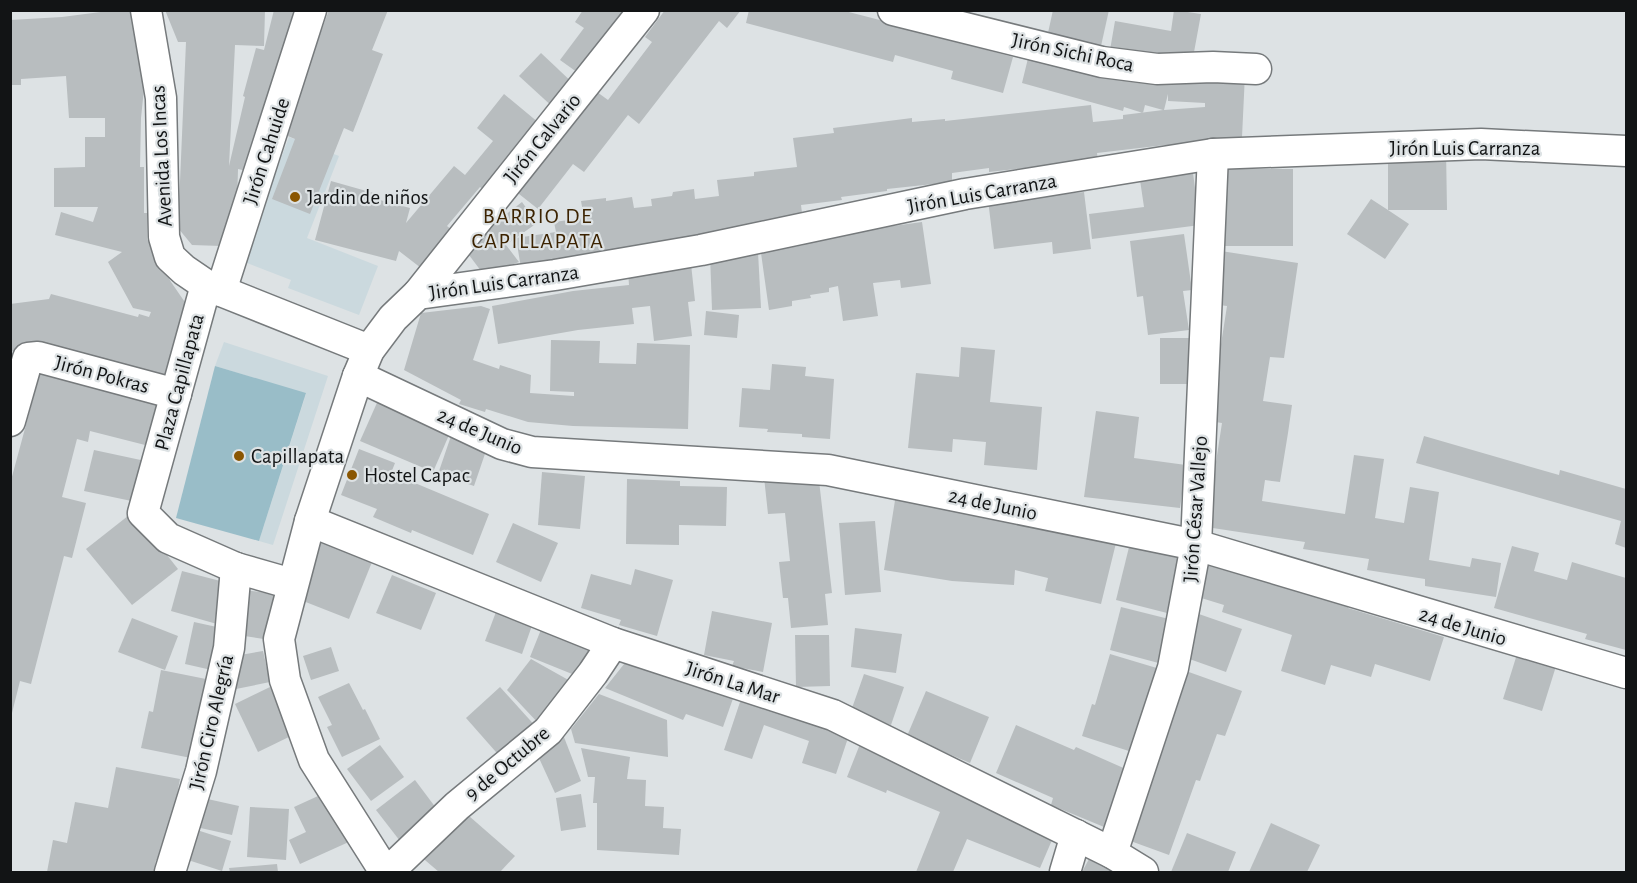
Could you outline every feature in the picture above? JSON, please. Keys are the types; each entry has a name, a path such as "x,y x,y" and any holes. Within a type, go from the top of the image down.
{"street":[{"name":"Avenida Los Incas","path":"146,10 161,98 164,237 170,257 184,270 214,288"},
{"name":"Jirón Cahuide","path":"214,288 311,10"},
{"name":"Jirón Calvario","path":"418,294 644,10"},
{"name":"Jirón Sichi Roca","path":"893,10 1102,62 1157,69 1213,67 1256,69"},
{"name":"Jirón Luis Carranza","path":"363,363 393,318 418,294 555,275 701,250 965,194 1213,154 1481,144 1626,152"},
{"name":"Jirón César Vallejo","path":"1112,853 1173,668 1196,545 1213,154"},
{"name":"Plaza Capillapata","path":"292,584 236,568 168,538 143,513 176,394 214,288 363,363"},
{"name":"Jirón Pokras","path":"10,421 28,358 38,357 176,394"},
{"name":"24 de Junio","path":"363,363 502,444 532,452 828,470 1196,545 1626,673"},
{"path":"363,363 310,521 279,639 285,680 314,760 387,873"},
{"name":"Jirón La Mar","path":"310,521 613,643 833,715 1112,853 1143,873"},
{"name":"Jirón Ciro Alegría","path":"170,873 201,771 226,659 236,568"},
{"name":"9 de Octubre","path":"387,873 457,806 548,731 613,643"},
{"path":"1065,873 1076,835"}],"shaded area":[{"name":"Jardin de niños","path":"289,137 339,156 307,238 378,266 359,315 288,288 291,280 242,261"},
{"path":"224,342 328,376 273,545 259,541 306,394 215,366"},
{"name":"Capillapata","path":"215,366 306,393 259,541 176,518"}],"building":[{"path":"132,10 144,89 140,167 144,167 144,213 147,213 147,239 171,282 191,311 170,378 39,346 10,352 10,304 49,299 51,294 138,317 139,314 149,317 151,312 133,308 108,262 122,252 55,235 61,212 93,222 98,207 54,207 54,168 85,167 85,137 105,137 105,118 69,118 66,76 21,79 21,85 10,85 10,20 62,17"},
{"path":"165,10 265,10 264,46 235,45 229,166 245,97 243,96 256,48 264,50 274,10 303,10 256,173 238,169 237,205 221,246 192,245 178,228 186,42 178,42"},
{"path":"329,10 388,10 372,50 383,54 353,132 344,128 310,214 272,199 295,139 283,134"},
{"path":"583,10 629,10 588,80 560,60 584,28 575,22"},
{"path":"665,10 741,10 727,28 719,21 639,124 628,115 584,172 573,164 538,209 514,190 549,145 553,149 597,92 608,100 652,42 645,37"},
{"path":"749,10 841,10 903,26 963,33 961,43 1013,57 1003,93 951,79 953,71 895,55 893,62 746,23"},
{"path":"1053,10 1109,10 1099,55 1046,42"},
{"path":"1174,10 1201,14 1192,63 1109,56 1115,21 1171,31"},
{"path":"1030,50 1245,74 1242,137 1221,143 1166,148 1165,145 1097,153 1098,160 989,172 989,168 952,173 952,182 887,189 887,191 841,197 842,200 801,205 803,221 679,238 679,244 521,268 516,238 556,232 554,222 584,218 581,201 606,198 606,201 632,197 634,208 652,206 651,199 672,196 673,192 694,189 695,199 719,196 717,180 754,176 754,172 797,167 793,138 834,133 833,128 912,118 912,122 945,119 945,121 1091,105 1093,122 1123,119 1123,115 1142,113 1124,107 1123,111 1022,83","holes":["1168,94 1168,101 1205,103 1205,107 1164,110","1145,105 1163,110 1143,112"]},
{"path":"541,53 576,86 555,109 519,76"},
{"path":"504,94 539,123 490,195 480,187 447,226 452,230 421,268 399,251 396,261 315,240 331,181 377,194 376,199 410,208 406,223 454,166 465,175 493,141 477,128"},
{"path":"1388,149 1446,149 1447,210 1388,210"},
{"path":"1222,169 1293,169 1293,246 1222,246"},
{"path":"1193,173 1200,225 1092,239 1089,214 1144,207 1140,180"},
{"path":"1084,192 1091,249 1053,254 1052,242 994,249 988,200 1045,193 1046,196"},
{"path":"1371,199 1409,224 1385,259 1347,234"},
{"path":"522,202 537,223 506,245 519,262 484,275 463,247"},
{"path":"922,222 931,284 901,288 900,280 873,283 878,316 843,321 838,286 829,288 829,292 810,295 811,298 792,301 792,306 769,310 761,253 804,245 803,241 821,236"},
{"path":"1184,234 1192,290 1183,291 1189,330 1148,335 1143,296 1137,297 1130,241"},
{"path":"1221,251 1298,263 1284,358 1270,357 1263,401 1292,405 1288,433 1280,482 1265,480 1262,501 1345,514 1354,455 1384,459 1375,518 1404,523 1410,487 1439,492 1429,560 1470,567 1472,558 1501,563 1496,597 1425,586 1425,579 1367,570 1369,559 1303,549 1305,542 1206,527 1222,423 1209,421 1227,306 1212,304"},
{"path":"758,252 761,308 712,310 710,254"},
{"path":"691,264 695,301 688,302 692,336 654,341 650,306 632,308 634,324 578,330 498,344 492,306 573,291 629,285 628,271"},
{"path":"481,306 490,309 473,360 499,369 500,365 531,375 530,393 574,396 574,392 550,391 551,340 600,341 599,363 636,364 637,343 690,345 688,429 573,426 528,422 486,409 485,412 459,404 461,400 404,370 421,313"},
{"path":"706,311 739,315 737,338 704,335"},
{"path":"1160,338 1191,338 1190,384 1160,384"},
{"path":"961,347 995,350 990,402 1042,407 1037,470 984,465 986,442 953,439 952,452 908,448 916,373 959,377"},
{"path":"43,362 167,395 153,447 90,431 88,442 77,439 62,497 86,503 72,558 64,556 31,684 20,681 11,717 10,484"},
{"path":"772,364 806,367 805,376 834,379 830,439 802,437 802,434 767,432 768,429 739,427 742,388 770,390"},
{"path":"380,396 452,428 433,472 360,441"},
{"path":"1096,411 1139,417 1134,458 1186,465 1180,508 1084,497"},
{"path":"451,436 487,448 474,486 438,474"},
{"path":"1424,436 1559,475 1560,470 1626,489 1626,548 1615,544 1621,521 1416,463"},
{"path":"359,449 395,463 391,473 489,514 473,555 373,517 377,509 341,495"},
{"path":"94,450 150,462 141,503 84,491"},
{"path":"542,472 585,476 580,529 538,525"},
{"path":"818,472 832,593 825,594 828,625 791,628 788,598 783,598 779,562 790,561 785,513 768,514 764,477"},
{"path":"627,479 680,481 680,486 727,487 726,526 679,525 679,545 626,544"},
{"path":"896,494 1117,539 1101,604 1045,591 1048,578 1015,570 1014,585 952,581 884,570"},
{"path":"133,512 178,569 132,605 86,549"},
{"path":"875,521 881,592 845,595 839,523"},
{"path":"513,523 558,543 541,582 496,562"},
{"path":"1131,539 1186,553 1171,614 1116,600"},
{"path":"321,542 372,562 349,619 298,599"},
{"path":"1512,546 1539,553 1534,571 1567,580 1572,562 1626,578 1626,650 1585,639 1587,634 1494,608"},
{"path":"1210,558 1350,603 1348,608 1444,637 1430,681 1375,664 1371,677 1331,665 1325,685 1281,671 1292,635 1222,612 1224,605 1198,597"},
{"path":"635,569 673,580 657,636 619,625 621,620 581,608 591,574 631,585"},
{"path":"182,571 228,583 217,624 171,611"},
{"path":"392,575 436,593 421,630 376,613"},
{"path":"244,590 276,594 270,640 238,635"},
{"path":"499,604 535,617 522,654 485,641"},
{"path":"1121,607 1177,621 1166,665 1110,650"},
{"path":"712,611 772,623 763,672 732,666 734,661 704,655"},
{"path":"1196,613 1242,629 1226,672 1181,656"},
{"path":"132,618 178,636 165,670 118,652"},
{"path":"194,622 226,629 216,671 185,664"},
{"path":"544,622 596,643 582,678 530,657"},
{"path":"855,628 902,634 896,673 851,667"},
{"path":"795,635 829,635 830,686 796,687"},
{"path":"331,647 339,671 311,680 303,656"},
{"path":"263,651 270,682 236,689 229,657"},
{"path":"1518,651 1557,663 1542,711 1503,699"},
{"path":"632,654 736,690 723,727 686,714 683,720 605,688"},
{"path":"1110,654 1170,672 1132,752 1082,736 1092,704 1095,705"},
{"path":"531,659 572,682 540,725 507,690"},
{"path":"161,670 206,679 191,758 141,748 149,711 153,712"},
{"path":"1186,671 1242,691 1225,736 1217,734 1200,781 1196,780 1169,855 1125,839"},
{"path":"864,674 904,687 891,725 851,711"},
{"path":"349,683 380,739 342,757 327,727 332,725 318,697"},
{"path":"270,687 293,735 258,752 235,704"},
{"path":"500,687 538,729 503,760 466,718"},
{"path":"926,691 989,717 970,763 907,736"},
{"path":"743,693 851,729 836,774 802,763 809,741 764,725 752,759 724,750"},
{"path":"599,694 667,720 668,757 575,743 571,729"},
{"path":"1016,725 1074,750 1076,747 1128,770 1104,827 1051,805 1053,798 996,773"},
{"path":"562,732 581,781 555,793 533,745"},
{"path":"862,739 1052,840 1040,868 967,839 953,872 916,872 940,812 887,790 886,793 847,777"},
{"path":"380,745 404,777 371,801 347,769"},
{"path":"581,748 630,757 627,779 646,780 645,806 664,807 663,828 681,829 679,855 597,850 597,803 593,803 595,777 588,777"},
{"path":"116,767 180,779 164,861 156,860 154,872 47,872 53,840 67,843 75,802 108,808"},
{"path":"415,780 439,812 400,841 376,810"},
{"path":"329,791 351,841 300,864 289,840 306,832 294,807"},
{"path":"581,794 586,827 561,831 556,798"},
{"path":"203,798 239,806 232,835 196,827"},
{"path":"250,807 289,809 286,860 247,857"},
{"path":"461,809 515,856 500,872 439,872 419,855"},
{"path":"1271,823 1320,845 1307,872 1249,872"},
{"path":"197,830 231,841 222,871 188,860"},
{"path":"1187,833 1236,852 1228,872 1171,872"},
{"path":"1089,859 1113,872 1082,872"},
{"path":"277,864 278,872 230,872 229,868"}],"place":[{"name":"Jardin de niños","path":"295,197"},
{"name":"Capillapata","path":"239,456"},
{"name":"Hostel Capac","path":"352,475"}],"district":[{"name":"BARRIO DE CAPILLAPATA","path":"538,228"}]}
